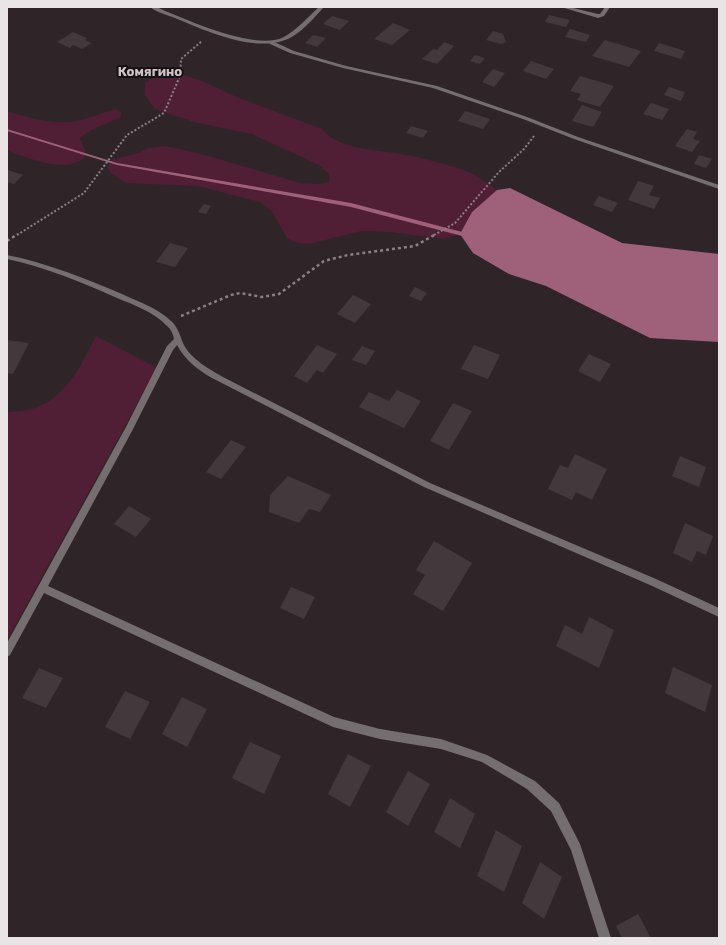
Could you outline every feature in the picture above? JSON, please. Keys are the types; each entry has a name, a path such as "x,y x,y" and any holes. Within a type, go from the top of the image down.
{"street":[{"path":"152,7 215,31 260,43 272,43 290,36 322,7"},
{"path":"563,7 598,16 608,7"},
{"path":"272,43 292,52 345,68 435,87 576,138 719,187"},
{"path":"7,257 29,261 82,280 142,306 168,322 175,331 184,351 193,360 220,379 427,485 653,582 719,614"},
{"path":"7,652 170,348 178,340"},
{"path":"42,588 333,722 380,734 441,744 484,758 531,785 555,807 576,848 606,938"}],"path":[{"path":"7,241 84,193 127,135 164,113 180,76 181,59 215,31"},
{"path":"168,322 231,295 240,293 262,296 279,294 324,261 348,255 415,246 455,223 499,172 524,149 540,124"}],"shaded area":[{"path":"184,75 202,81 239,98 322,129 329,136 348,145 434,161 466,171 482,179 497,190 472,212 460,234 444,239 391,232 361,231 309,244 294,242 287,238 272,211 260,202 198,186 126,183 111,173 108,168 111,160 139,153 148,148 165,146 201,154 300,183 319,184 329,182 329,174 319,165 252,134 194,122 155,109 145,95 145,83 151,79"},
{"path":"116,109 121,112 121,117 91,130 80,138 85,151 84,158 76,163 56,165 25,157 7,150 7,111 41,120 68,122 82,120"},
{"path":"510,188 622,243 719,254 719,342 650,338 546,286 509,274 473,253 460,234 472,212 497,190"},
{"path":"96,336 157,368 7,640 7,412 35,408 56,396 65,388 79,368"}],"building":[{"path":"549,15 570,20 566,27 545,22"},
{"path":"332,16 349,21 340,30 323,24"},
{"path":"393,23 410,30 392,45 374,39"},
{"path":"570,29 590,35 586,42 565,37"},
{"path":"493,31 503,34 506,42 501,44 486,40"},
{"path":"73,32 87,38 85,40 92,43 82,49 73,45 70,48 57,42"},
{"path":"313,35 326,38 317,47 305,43"},
{"path":"605,40 641,51 629,67 592,56"},
{"path":"444,42 454,46 437,64 422,59 433,49 437,50"},
{"path":"659,43 685,51 681,59 654,51"},
{"path":"475,55 485,58 480,64 470,61"},
{"path":"531,61 554,69 546,79 523,71"},
{"path":"493,69 505,73 494,87 482,82"},
{"path":"580,76 614,86 600,107 577,100 581,94 570,91"},
{"path":"669,87 685,92 681,101 664,95"},
{"path":"651,103 669,109 662,120 643,114"},
{"path":"582,105 602,112 593,127 572,121"},
{"path":"465,111 490,119 483,129 458,121"},
{"path":"411,126 428,131 423,138 406,133"},
{"path":"687,129 697,132 693,139 700,141 692,152 675,146"},
{"path":"699,155 712,159 706,168 694,164"},
{"path":"8,170 23,175 14,184 7,182"},
{"path":"638,181 654,186 649,195 660,198 654,209 628,200"},
{"path":"599,196 618,203 612,212 593,205"},
{"path":"204,204 211,206 206,214 198,212"},
{"path":"170,243 188,248 175,267 156,262"},
{"path":"415,287 427,293 421,301 409,296"},
{"path":"353,295 371,304 355,323 337,314"},
{"path":"7,340 29,343 13,374 7,373"},
{"path":"317,345 337,354 323,373 317,370 307,383 294,376"},
{"path":"474,345 500,355 488,379 461,369"},
{"path":"362,346 375,351 366,365 352,360"},
{"path":"589,354 611,364 600,382 578,371"},
{"path":"397,390 421,401 404,428 359,407 369,392 389,401"},
{"path":"453,403 472,411 449,450 430,441"},
{"path":"231,440 246,447 221,479 206,472"},
{"path":"575,454 607,469 592,500 576,492 572,500 548,489 560,465 568,468"},
{"path":"680,456 706,467 699,487 672,476"},
{"path":"288,476 331,495 320,512 309,509 299,523 269,512 270,495"},
{"path":"129,506 151,519 136,537 114,524"},
{"path":"685,523 713,536 706,555 697,551 692,562 673,553"},
{"path":"434,541 472,563 443,611 413,594 425,575 416,570"},
{"path":"291,587 315,597 304,619 280,608"},
{"path":"589,617 614,630 599,668 556,646 565,625 582,634"},
{"path":"673,667 712,685 705,712 665,693"},
{"path":"39,668 63,678 46,708 22,698"},
{"path":"125,691 150,702 130,739 105,727"},
{"path":"182,697 207,709 187,747 162,734"},
{"path":"250,742 281,756 264,794 232,778"},
{"path":"348,754 371,766 350,807 328,794"},
{"path":"408,771 430,784 408,826 386,812"},
{"path":"450,798 475,814 460,848 434,832"},
{"path":"496,830 522,846 504,892 477,876"},
{"path":"540,862 562,877 544,919 522,903"},
{"path":"638,914 651,938 622,938 616,926"}],"waterway":[{"path":"7,130 117,164 351,205 466,235"}],"district":[{"name":"Комягино","path":"150,71"}]}
